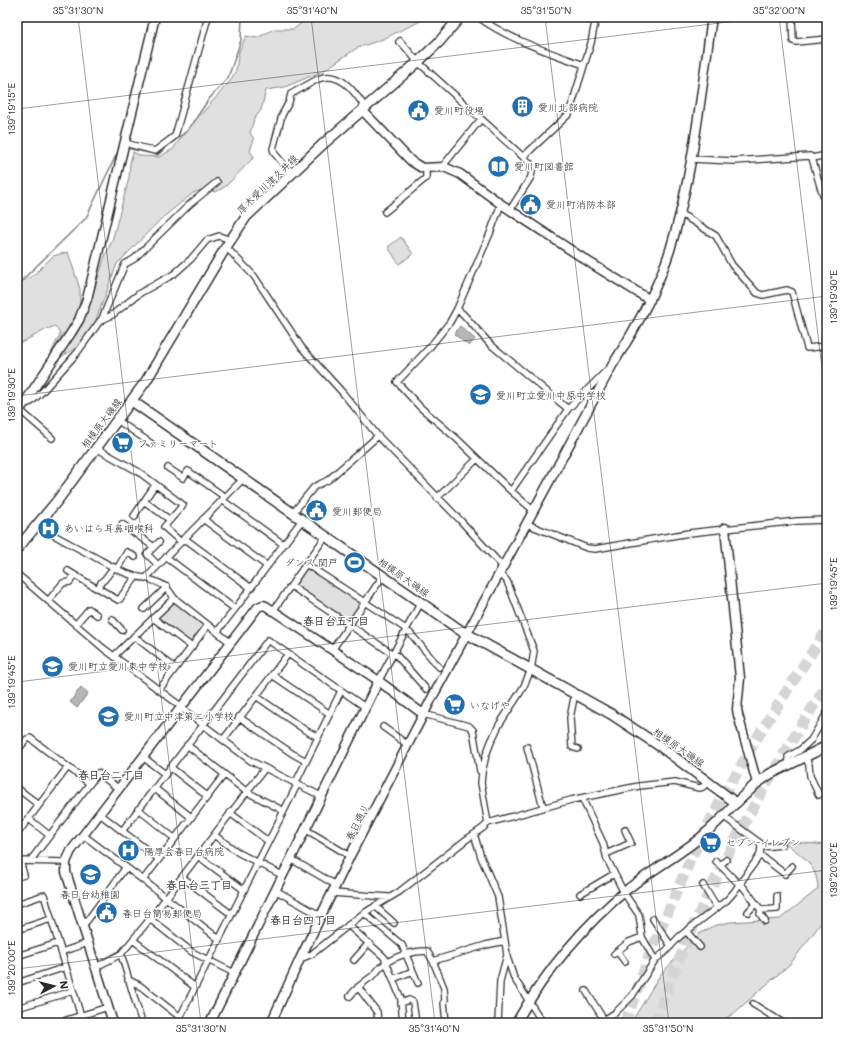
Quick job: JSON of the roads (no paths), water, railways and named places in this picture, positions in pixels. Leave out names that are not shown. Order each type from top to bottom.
[{"type":"main road","name":"厚木愛川津久井線","points":[[132,401],[146,381],[228,243],[246,217],[364,108],[418,62],[460,17]]},
{"type":"main road","name":"相模原大磯線","points":[[17,549],[38,525],[132,401],[243,480],[466,633],[611,714],[708,781],[736,803]]},
{"type":"main road","points":[[736,803],[757,783],[770,774],[827,746]]},
{"type":"street","points":[[19,408],[79,320],[87,299],[155,17]]},
{"type":"street","points":[[124,146],[155,151],[175,136],[208,17]]},
{"type":"street","points":[[478,17],[487,24],[533,47],[584,65]]},
{"type":"street","points":[[523,157],[569,114],[591,43],[596,17]]},
{"type":"street","points":[[644,17],[652,18]]},
{"type":"street","name":"春日通り","points":[[270,1023],[350,856],[466,633],[534,512],[613,364],[634,331],[650,300],[670,250],[679,214],[691,158],[712,17]]},
{"type":"street","points":[[792,17],[793,41],[796,42],[827,38]]},
{"type":"street","points":[[399,42],[400,41],[418,62],[531,165],[531,177],[510,210]]},
{"type":"street","points":[[292,174],[275,154],[273,149],[278,127],[291,94],[318,79],[323,77],[332,77],[349,86],[364,108],[411,161],[418,166],[426,168],[444,167],[460,174],[510,210],[650,300]]},
{"type":"street","points":[[444,167],[446,162],[481,119]]},
{"type":"street","points":[[691,158],[734,161],[810,156],[812,158],[827,155]]},
{"type":"street","points":[[812,158],[827,205]]},
{"type":"street","points":[[385,212],[426,178],[426,168]]},
{"type":"street","points":[[19,408],[31,402],[42,392],[77,353],[100,321],[125,264],[134,259],[190,204],[217,182]]},
{"type":"street","points":[[501,204],[489,236],[457,310],[450,322],[429,348],[397,382],[420,407],[457,439],[534,512]]},
{"type":"street","points":[[679,214],[716,236],[732,265],[757,293],[763,295],[787,290],[792,292],[807,348],[827,346]]},
{"type":"street","points":[[100,321],[112,315],[140,293],[174,274],[207,240],[219,236],[228,243],[254,276],[302,348],[342,392],[378,436],[460,520],[503,568],[501,574],[507,581],[534,651],[532,670],[491,742],[482,772],[482,783],[488,823]]},
{"type":"street","points":[[457,310],[463,314],[490,344],[568,409]]},
{"type":"street","points":[[511,491],[568,409],[613,364]]},
{"type":"street","points":[[19,408],[52,438]]},
{"type":"street","points":[[117,420],[152,444]]},
{"type":"street","points":[[293,513],[314,487],[328,480],[378,436]]},
{"type":"street","points":[[96,448],[139,472],[183,505],[164,527],[251,588]]},
{"type":"street","points":[[437,498],[477,459]]},
{"type":"street","points":[[168,468],[181,480],[188,471],[283,544]]},
{"type":"street","points":[[146,578],[243,480]]},
{"type":"street","points":[[134,516],[156,484]]},
{"type":"street","points":[[144,501],[170,520]]},
{"type":"street","points":[[203,519],[267,566]]},
{"type":"street","points":[[217,632],[302,520]]},
{"type":"street","points":[[527,524],[587,548],[595,548],[725,528],[797,521],[827,520]]},
{"type":"street","points":[[122,524],[126,529],[154,547]]},
{"type":"street","points":[[38,525],[62,541],[75,546],[115,568],[136,577],[146,578],[167,587],[174,598],[208,626],[231,642]]},
{"type":"street","points":[[725,528],[740,678],[737,709],[757,783]]},
{"type":"street","points":[[273,611],[326,536]]},
{"type":"street","points":[[158,565],[148,554],[159,542]]},
{"type":"street","points":[[121,547],[135,557]]},
{"type":"street","points":[[98,588],[102,581],[115,568],[127,552]]},
{"type":"street","points":[[166,557],[235,609]]},
{"type":"street","points":[[306,564],[408,631],[439,667]]},
{"type":"street","points":[[68,571],[118,600],[136,577]]},
{"type":"street","points":[[17,574],[103,648],[251,761],[321,796]]},
{"type":"street","points":[[48,601],[63,583],[70,582],[74,575]]},
{"type":"street","points":[[332,650],[383,576]]},
{"type":"street","points":[[291,586],[395,655],[426,689]]},
{"type":"street","points":[[144,609],[167,587]]},
{"type":"street","points":[[114,656],[174,598]]},
{"type":"street","points":[[210,1023],[365,707],[408,631],[421,602]]},
{"type":"street","points":[[114,1023],[66,872],[66,862],[71,851],[83,835],[258,607],[266,606],[424,714],[469,726],[473,730],[480,771],[482,772]]},
{"type":"street","points":[[76,624],[89,608],[96,612]]},
{"type":"street","points":[[153,618],[192,647]]},
{"type":"street","points":[[112,619],[122,630]]},
{"type":"street","points":[[159,690],[208,626]]},
{"type":"street","points":[[134,636],[175,668]]},
{"type":"street","points":[[122,831],[268,640],[365,707]]},
{"type":"street","points":[[223,740],[288,654]]},
{"type":"street","points":[[272,676],[330,714]]},
{"type":"street","points":[[128,980],[139,986],[178,1020],[284,811],[306,761],[342,691]]},
{"type":"street","points":[[575,693],[570,718],[572,747],[578,749]]},
{"type":"street","points":[[256,696],[304,730],[318,737]]},
{"type":"street","points":[[790,764],[788,757],[800,750],[811,740],[827,713]]},
{"type":"street","points":[[239,717],[293,754],[306,761]]},
{"type":"street","points":[[383,727],[408,745]]},
{"type":"street","points":[[18,748],[30,738],[89,783]]},
{"type":"street","points":[[187,746],[247,792],[284,811]]},
{"type":"street","points":[[527,747],[543,807]]},
{"type":"street","points":[[805,756],[809,765],[810,776],[819,795]]},
{"type":"street","points":[[143,757],[165,774]]},
{"type":"street","points":[[18,831],[29,819],[68,767]]},
{"type":"street","points":[[170,767],[207,796]]},
{"type":"street","points":[[96,967],[121,954],[133,940],[265,768]]},
{"type":"street","points":[[30,861],[98,773],[118,789]]},
{"type":"street","points":[[143,880],[224,774]]},
{"type":"street","points":[[300,959],[312,954],[364,913],[388,897],[399,892],[488,823],[543,807],[639,786],[671,782],[699,788],[703,787],[708,781]]},
{"type":"street","points":[[17,788],[39,805]]},
{"type":"street","points":[[154,788],[191,816]]},
{"type":"street","points":[[582,798],[603,843],[607,859],[614,874],[624,893],[639,915],[642,937],[655,960]]},
{"type":"street","points":[[516,1023],[529,1001],[558,960],[600,914],[624,893],[700,837],[736,803]]},
{"type":"street","points":[[138,809],[174,838]]},
{"type":"street","points":[[230,813],[268,842]]},
{"type":"street","points":[[100,814],[159,859]]},
{"type":"street","points":[[586,992],[593,998],[602,1022],[615,1013],[632,996],[655,960],[686,931],[727,900],[740,885],[760,855],[761,847],[756,840],[723,816]]},
{"type":"street","points":[[29,819],[49,835]]},
{"type":"street","points":[[305,829],[350,856]]},
{"type":"street","points":[[606,854],[631,843],[625,830]]},
{"type":"street","points":[[474,834],[481,857],[498,897],[510,968],[514,978],[543,1023]]},
{"type":"street","points":[[83,835],[219,939]]},
{"type":"street","points":[[214,835],[239,854],[282,875]]},
{"type":"street","points":[[761,847],[782,845]]},
{"type":"street","points":[[760,855],[784,876],[792,866]]},
{"type":"street","points":[[198,856],[244,890]]},
{"type":"street","points":[[290,859],[336,885]]},
{"type":"street","points":[[726,860],[718,863],[762,910],[777,911],[777,896]]},
{"type":"street","points":[[17,877],[24,875],[19,861],[66,862]]},
{"type":"street","points":[[82,924],[87,921],[126,868]]},
{"type":"street","points":[[580,894],[614,874]]},
{"type":"street","points":[[182,877],[231,914]]},
{"type":"street","points":[[703,885],[717,908]]},
{"type":"street","points":[[275,890],[321,916]]},
{"type":"street","points":[[332,893],[388,897]]},
{"type":"street","points":[[17,904],[44,895],[83,1023]]},
{"type":"street","points":[[748,912],[756,903]]},
{"type":"street","points":[[375,906],[394,923]]},
{"type":"street","points":[[762,910],[760,914],[765,921]]},
{"type":"street","points":[[364,913],[402,945],[418,983]]},
{"type":"street","points":[[653,918],[671,946]]},
{"type":"street","points":[[17,930],[51,919]]},
{"type":"street","points":[[150,919],[192,952],[234,973]]},
{"type":"street","points":[[348,925],[384,957],[387,962],[401,1003],[403,1022],[394,1023]]},
{"type":"street","points":[[686,931],[700,947]]},
{"type":"street","points":[[625,962],[615,952],[629,942],[642,937]]},
{"type":"street","points":[[133,940],[195,987]]},
{"type":"street","points":[[432,961],[505,941]]},
{"type":"street","points":[[17,956],[58,943]]},
{"type":"street","points":[[61,952],[88,943]]},
{"type":"street","points":[[354,960],[369,943]]},
{"type":"street","points":[[350,996],[358,987],[387,962],[405,954],[427,951],[444,988],[446,1000],[444,1002],[446,1023]]},
{"type":"street","points":[[121,954],[142,1023]]},
{"type":"street","points":[[498,1023],[500,982],[507,955]]},
{"type":"street","points":[[17,982],[66,968]]},
{"type":"street","points":[[393,979],[413,971]]},
{"type":"street","points":[[358,987],[377,1012],[378,1023]]},
{"type":"street","points":[[22,1023],[17,1008],[73,991]]},
{"type":"street","points":[[401,1003],[409,1000],[412,1002],[416,1023]]},
{"type":"street","points":[[753,1004],[783,1023]]},
{"type":"street","points":[[57,1023],[108,1007]]},
{"type":"waterway","points":[[126,148],[158,155],[188,130],[209,99],[228,78],[241,40],[242,17]]},
{"type":"waterway","points":[[17,285],[86,218],[120,147]]},
{"type":"tunnel","points":[[625,1023],[648,959],[692,856],[720,802],[763,728],[827,629]]},
{"type":"tunnel","points":[[655,1023],[690,934],[731,849],[753,807],[827,685]]},
{"type":"place","name":"愛川北部病院","points":[[522,107]]},
{"type":"place","name":"愛川町役場","points":[[419,110]]},
{"type":"place","name":"愛川町図書館","points":[[499,166]]},
{"type":"place","name":"愛川町消防本部","points":[[530,204]]},
{"type":"place","name":"愛川町立愛川中原中学校","points":[[480,395]]},
{"type":"place","name":"ファミリーマート","points":[[122,443]]},
{"type":"place","name":"愛川郵便局","points":[[316,511]]},
{"type":"place","name":"あいはら耳鼻咽喉科","points":[[49,528]]},
{"type":"place","name":"ダンス 関戸","points":[[354,562]]},
{"type":"place","name":"愛川町立愛川東中学校","points":[[53,666]]},
{"type":"place","name":"いなげや","points":[[454,705]]},
{"type":"place","name":"愛川町立中津第二小学校","points":[[109,716]]},
{"type":"place","name":"セブン-イレブン","points":[[711,842]]},
{"type":"place","name":"陽厚会春日台病院","points":[[129,851]]},
{"type":"place","name":"春日台幼稚園","points":[[90,874]]},
{"type":"place","name":"春日台簡易郵便局","points":[[106,913]]},
{"type":"district","name":"春日台五丁目","points":[[336,620]]},
{"type":"district","name":"春日台二丁目","points":[[111,774]]},
{"type":"district","name":"春日台三丁目","points":[[199,884]]},
{"type":"district","name":"春日台四丁目","points":[[303,919]]}]
